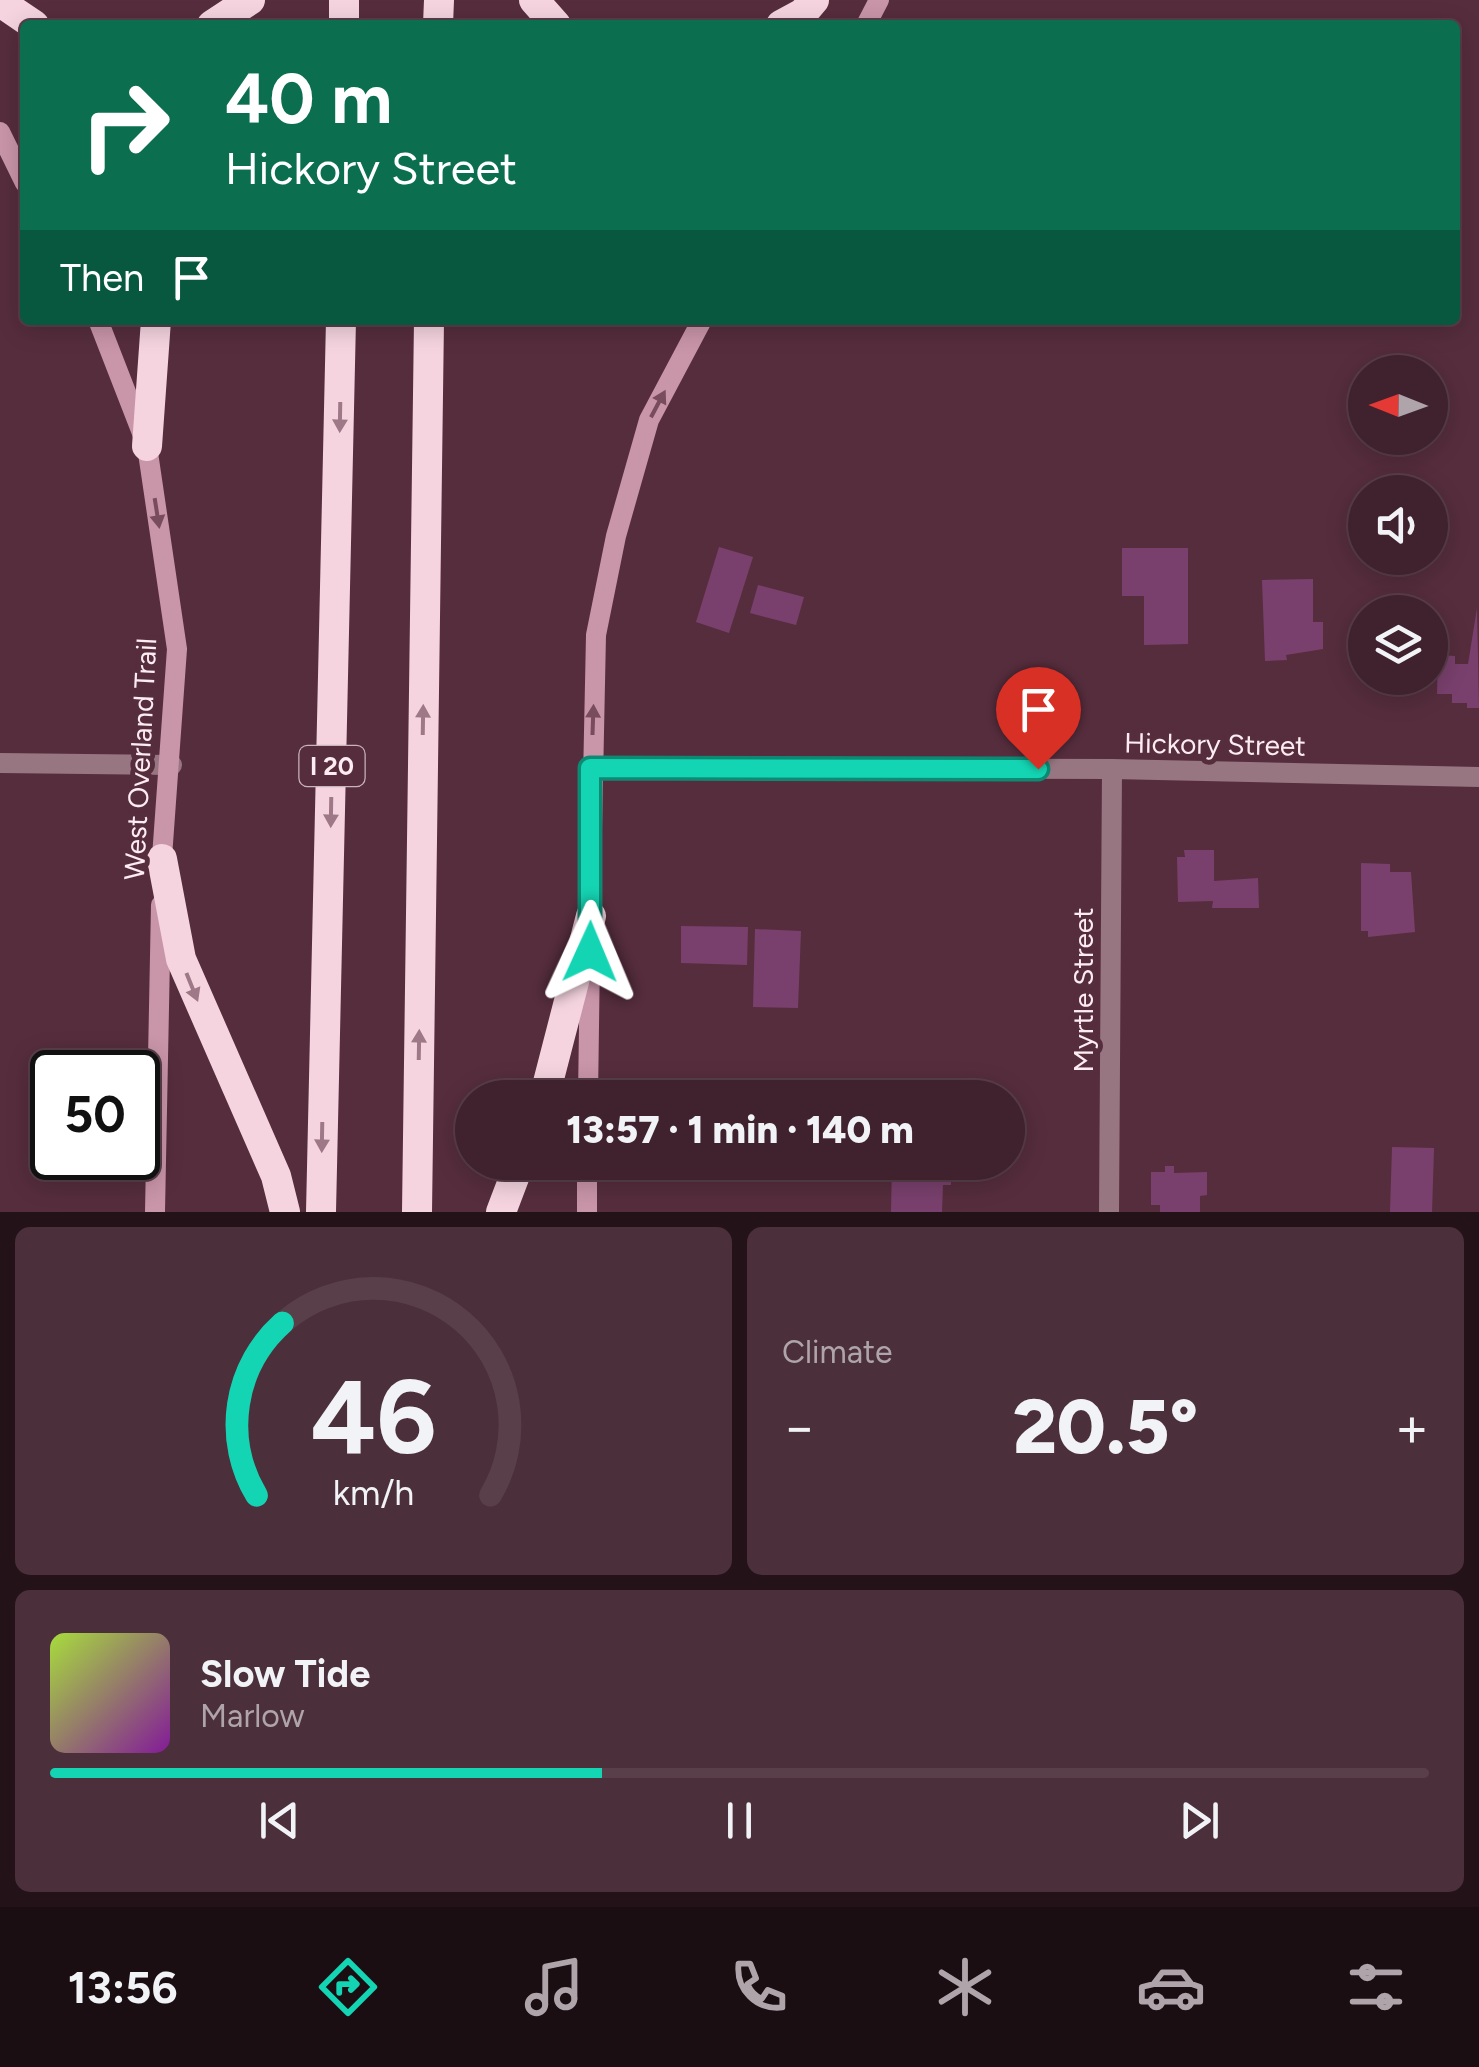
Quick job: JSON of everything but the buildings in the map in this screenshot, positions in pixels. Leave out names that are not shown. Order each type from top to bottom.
[{"type":"highway","points":[[220,20],[253,0]]},
{"type":"highway","points":[[534,0],[552,20]]},
{"type":"highway","points":[[790,20],[814,0]]},
{"type":"highway","points":[[0,2],[27,20]]},
{"type":"highway","points":[[147,446],[156,325]]},
{"type":"highway","name":"I 20","points":[[320,1212],[342,325]]},
{"type":"highway","points":[[417,1212],[429,325]]},
{"type":"highway","points":[[162,858],[181,959],[276,1176],[285,1212]]},
{"type":"highway","points":[[549,1080],[590,916]]},
{"type":"highway","points":[[500,1212],[513,1180]]},
{"type":"main road","points":[[0,132],[20,173]]},
{"type":"main road","name":"West Overland Trail","points":[[100,325],[147,446],[177,649],[172,765],[162,858],[155,1212]]},
{"type":"main road","points":[[588,1080],[590,768],[596,634],[616,536],[650,420],[699,325]]},
{"type":"main road","points":[[586,1212],[587,1180]]},
{"type":"street","points":[[0,763],[172,765]]},
{"type":"street","name":"Hickory Street","points":[[590,768],[1112,769],[1479,777]]},
{"type":"street","name":"Myrtle Street","points":[[1108,1212],[1112,769]]},
{"type":"route","points":[[590,952],[590,768],[1038,769]]}]
